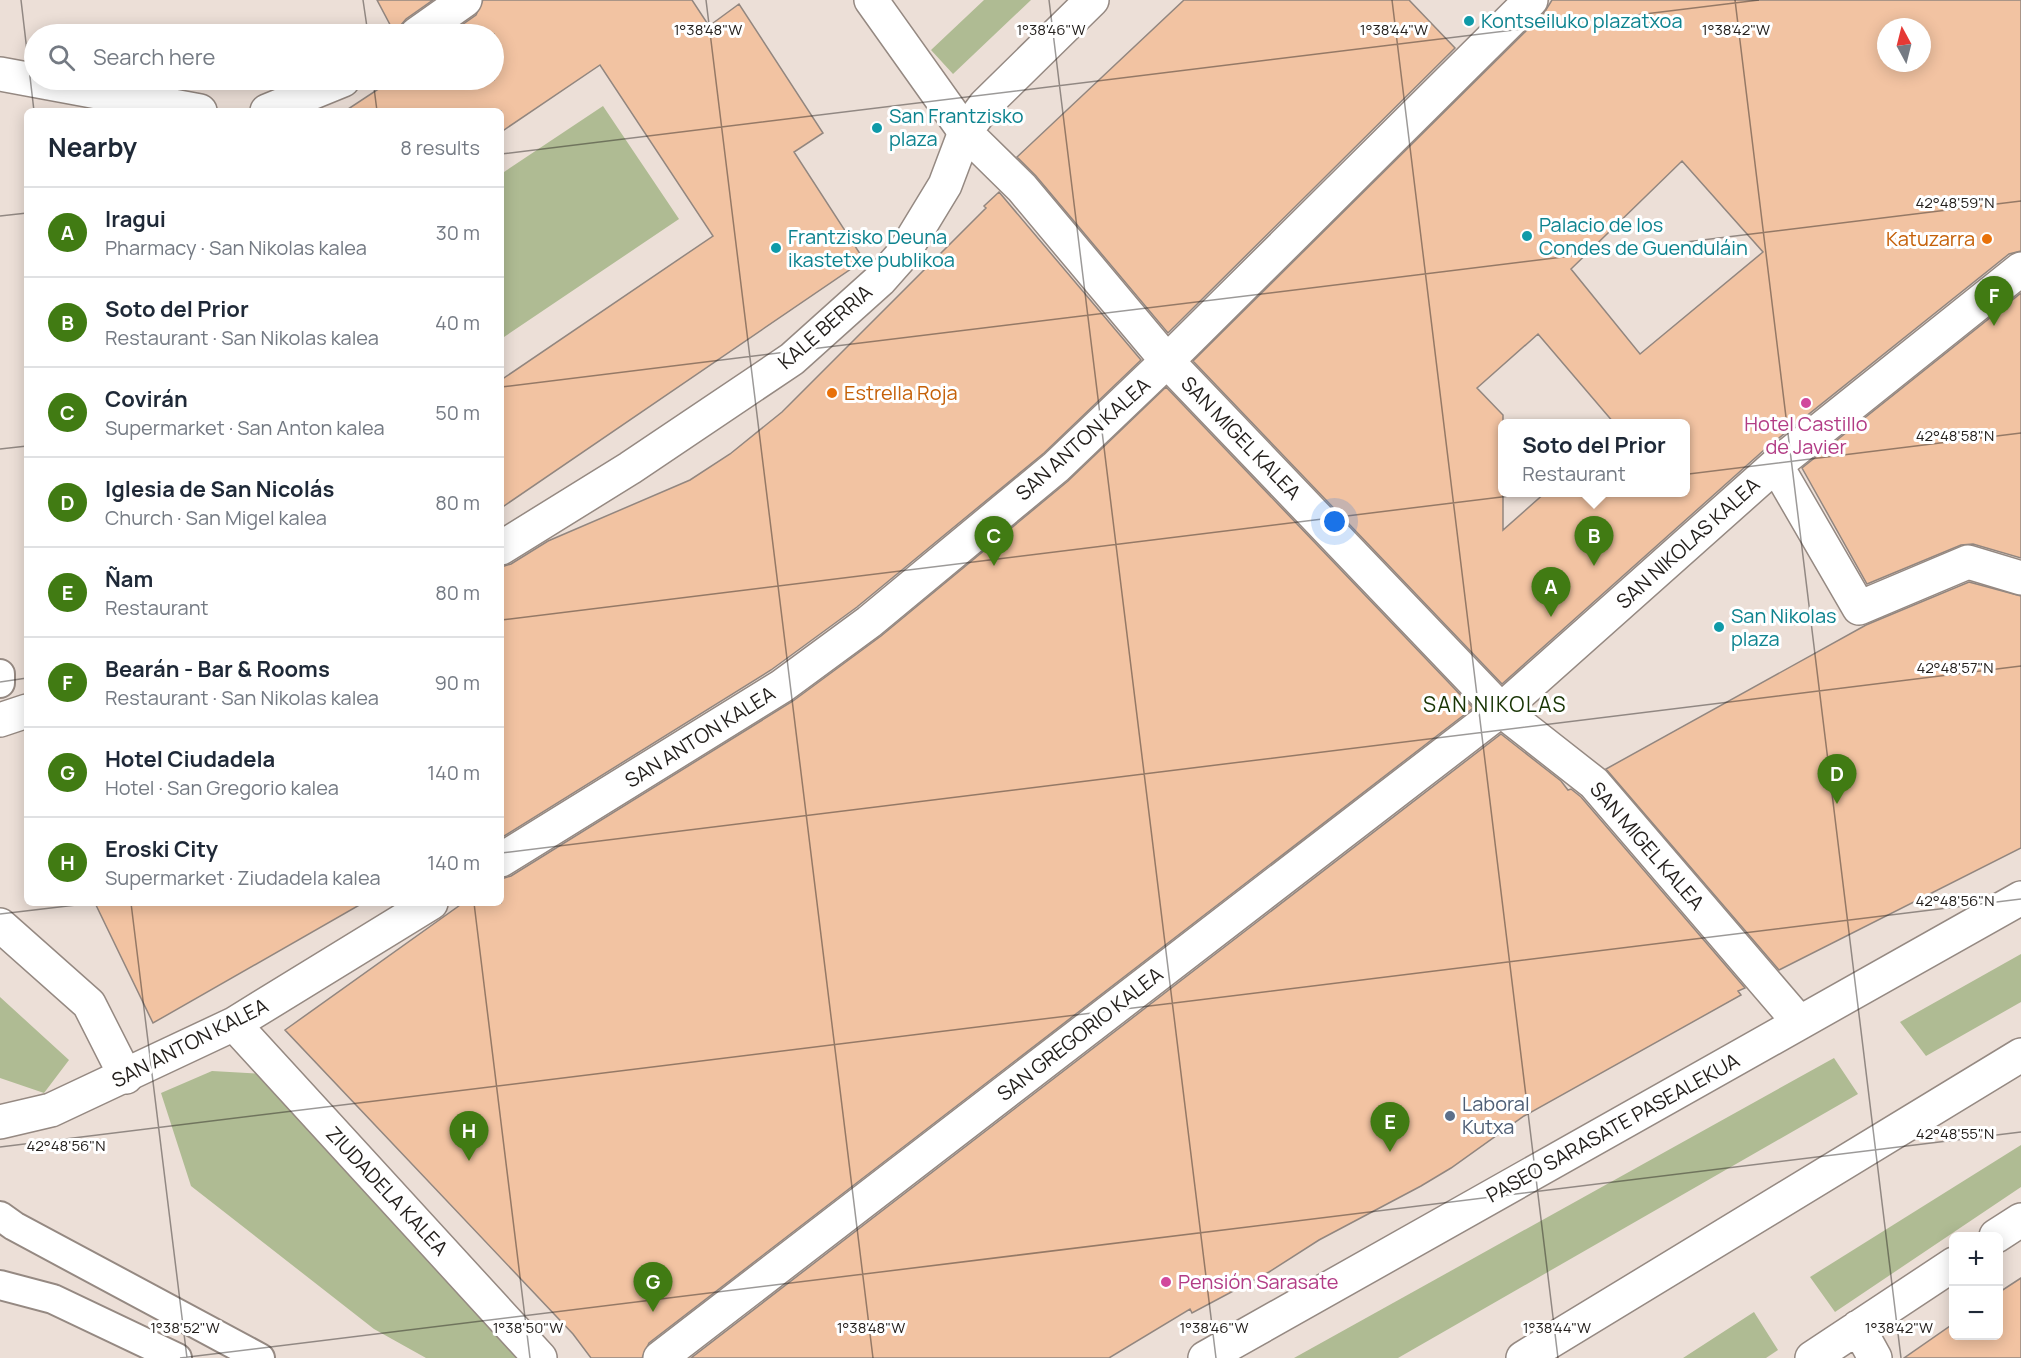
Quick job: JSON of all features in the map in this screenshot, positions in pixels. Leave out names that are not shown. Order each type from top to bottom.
[{"type":"street","points":[[431,24],[465,0]]},
{"type":"street","points":[[871,0],[965,132]]},
{"type":"street","name":"KALE BERRIA","points":[[504,546],[610,481],[792,359],[880,280],[903,254],[945,185],[965,132],[985,105],[1092,0]]},
{"type":"street","name":"SAN ANTON KALEA","points":[[504,858],[782,686],[869,622],[1056,466],[1167,361],[1531,0]]},
{"type":"street","points":[[0,74],[24,78]]},
{"type":"street","points":[[86,90],[184,108]]},
{"type":"street","points":[[274,108],[318,90]]},
{"type":"street","name":"SAN MIGEL KALEA","points":[[965,132],[1022,188],[1167,361],[1501,710],[1594,783],[1799,1022]]},
{"type":"street","name":"SAN NIKOLAS KALEA","points":[[1501,710],[1784,458],[2021,269]]},
{"type":"street","points":[[1784,458],[1858,608],[1968,562],[2021,578]]},
{"type":"street","name":"SAN GREGORIO KALEA","points":[[660,1358],[1501,710]]},
{"type":"street","points":[[0,720],[24,712]]},
{"type":"street","name":"PASEO SARASATE PASEALEKUA","points":[[1205,1358],[2021,898]]},
{"type":"street","name":"SAN ANTON KALEA","points":[[0,1122],[51,1110],[126,1077],[234,1024],[426,906]]},
{"type":"street","points":[[0,926],[89,1004],[126,1077]]},
{"type":"street","name":"ZIUDADELA KALEA","points":[[234,1024],[540,1358]]},
{"type":"street","points":[[1522,1358],[2021,1055]]},
{"type":"street","points":[[2002,1232],[2021,1220]]},
{"type":"street","points":[[1812,1358],[1949,1267]]},
{"type":"street","points":[[1858,1327],[1875,1358]]},
{"type":"lane","points":[[0,674],[0,683]]},
{"type":"lane","points":[[0,1216],[14,1226],[260,1358]]},
{"type":"lane","points":[[0,1285],[53,1299],[177,1358]]},
{"type":"green space","points":[[984,0],[1031,0],[953,74],[931,50]]},
{"type":"green space","points":[[603,106],[679,219],[504,337],[504,172]]},
{"type":"green space","points":[[2021,954],[2021,1002],[1926,1056],[1900,1022]]},
{"type":"green space","points":[[0,997],[69,1060],[44,1093],[0,1078]]},
{"type":"green space","points":[[1834,1058],[1858,1094],[1398,1358],[1294,1358]]},
{"type":"green space","points":[[212,1071],[263,1074],[526,1358],[426,1358],[374,1329],[191,1186],[161,1093]]},
{"type":"green space","points":[[2021,1145],[2021,1187],[1954,1232],[1949,1232],[1949,1235],[1835,1312],[1810,1277]]},
{"type":"green space","points":[[1754,1312],[1778,1350],[1766,1358],[1683,1358]]},
{"type":"building","points":[[377,0],[433,0],[402,24],[390,24]]},
{"type":"building","name":"Frantzisko Deuna ikastetxe publikoa","points":[[483,0],[692,0],[709,26],[739,4],[823,133],[794,152],[864,260],[504,506],[504,378],[713,236],[600,65],[504,130],[504,108],[350,108],[377,90],[504,90],[504,24],[463,24],[476,15]]},
{"type":"building","points":[[1184,0],[1409,0],[1455,48],[1168,333],[1036,176],[1017,157]]},
{"type":"building","points":[[1552,0],[2021,0],[2021,251],[2009,254],[1764,450],[1502,684],[1193,361],[1544,13]],"holes":[[[1682,161],[1763,252],[1640,354],[1571,269]]]},
{"type":"building","points":[[999,192],[1141,360],[1044,453],[857,607],[771,670],[504,836],[504,566],[548,541],[690,480],[730,454],[782,412],[986,208],[984,206]]},
{"type":"building","points":[[2021,293],[2021,558],[1973,544],[1961,545],[1867,584],[1802,468]]},
{"type":"building","points":[[1166,387],[1473,708],[649,1343],[642,1358],[591,1358],[573,1334],[285,1030],[459,906],[504,906],[504,878],[511,876],[793,701],[881,636],[1068,481]]},
{"type":"building","points":[[1969,582],[2021,596],[2021,848],[1779,970],[1606,769],[1866,625]]},
{"type":"building","points":[[1501,734],[1561,781],[1568,790],[1571,789],[1581,797],[1745,988],[1738,991],[1741,995],[1524,1116],[1451,1168],[1421,1186],[1319,1240],[1269,1272],[1192,1313],[1190,1309],[1109,1358],[691,1358]]},
{"type":"building","points":[[96,906],[358,906],[153,1023]]},
{"type":"building","points":[[2021,1278],[2021,1358],[1904,1358],[1949,1327],[1949,1340],[2003,1340],[2003,1290]]},
{"type":"place","name":"Kontseiluko plazatxoa","points":[[1469,21]]},
{"type":"place","name":"San Frantzisko plaza","points":[[877,128]]},
{"type":"place","name":"Palacio de los Condes de Guenduláin","points":[[1527,236]]},
{"type":"place","name":"Katuzarra","points":[[1987,239]]},
{"type":"place","name":"Frantzisko Deuna ikastetxe publikoa","points":[[776,248]]},
{"type":"place","name":"Bearán - Bar & Rooms","points":[[1994,326]]},
{"type":"place","name":"Estrella Roja","points":[[832,393]]},
{"type":"place","name":"Hotel Castillo de Javier","points":[[1806,403]]},
{"type":"place","name":"Covirán","points":[[994,566]]},
{"type":"place","name":"Soto del Prior","points":[[1594,566]]},
{"type":"place","name":"Iragui","points":[[1551,617]]},
{"type":"place","name":"San Nikolas plaza","points":[[1719,627]]},
{"type":"place","name":"Iglesia de San Nicolás","points":[[1837,804]]},
{"type":"place","name":"Laboral Kutxa","points":[[1450,1116]]},
{"type":"place","name":"Ñam","points":[[1390,1152]]},
{"type":"place","name":"Eroski City","points":[[469,1161]]},
{"type":"place","name":"Pensión Sarasate","points":[[1166,1282]]},
{"type":"place","name":"Hotel Ciudadela","points":[[653,1312]]},
{"type":"district","name":"SAN NIKOLAS","points":[[1495,705]]}]
